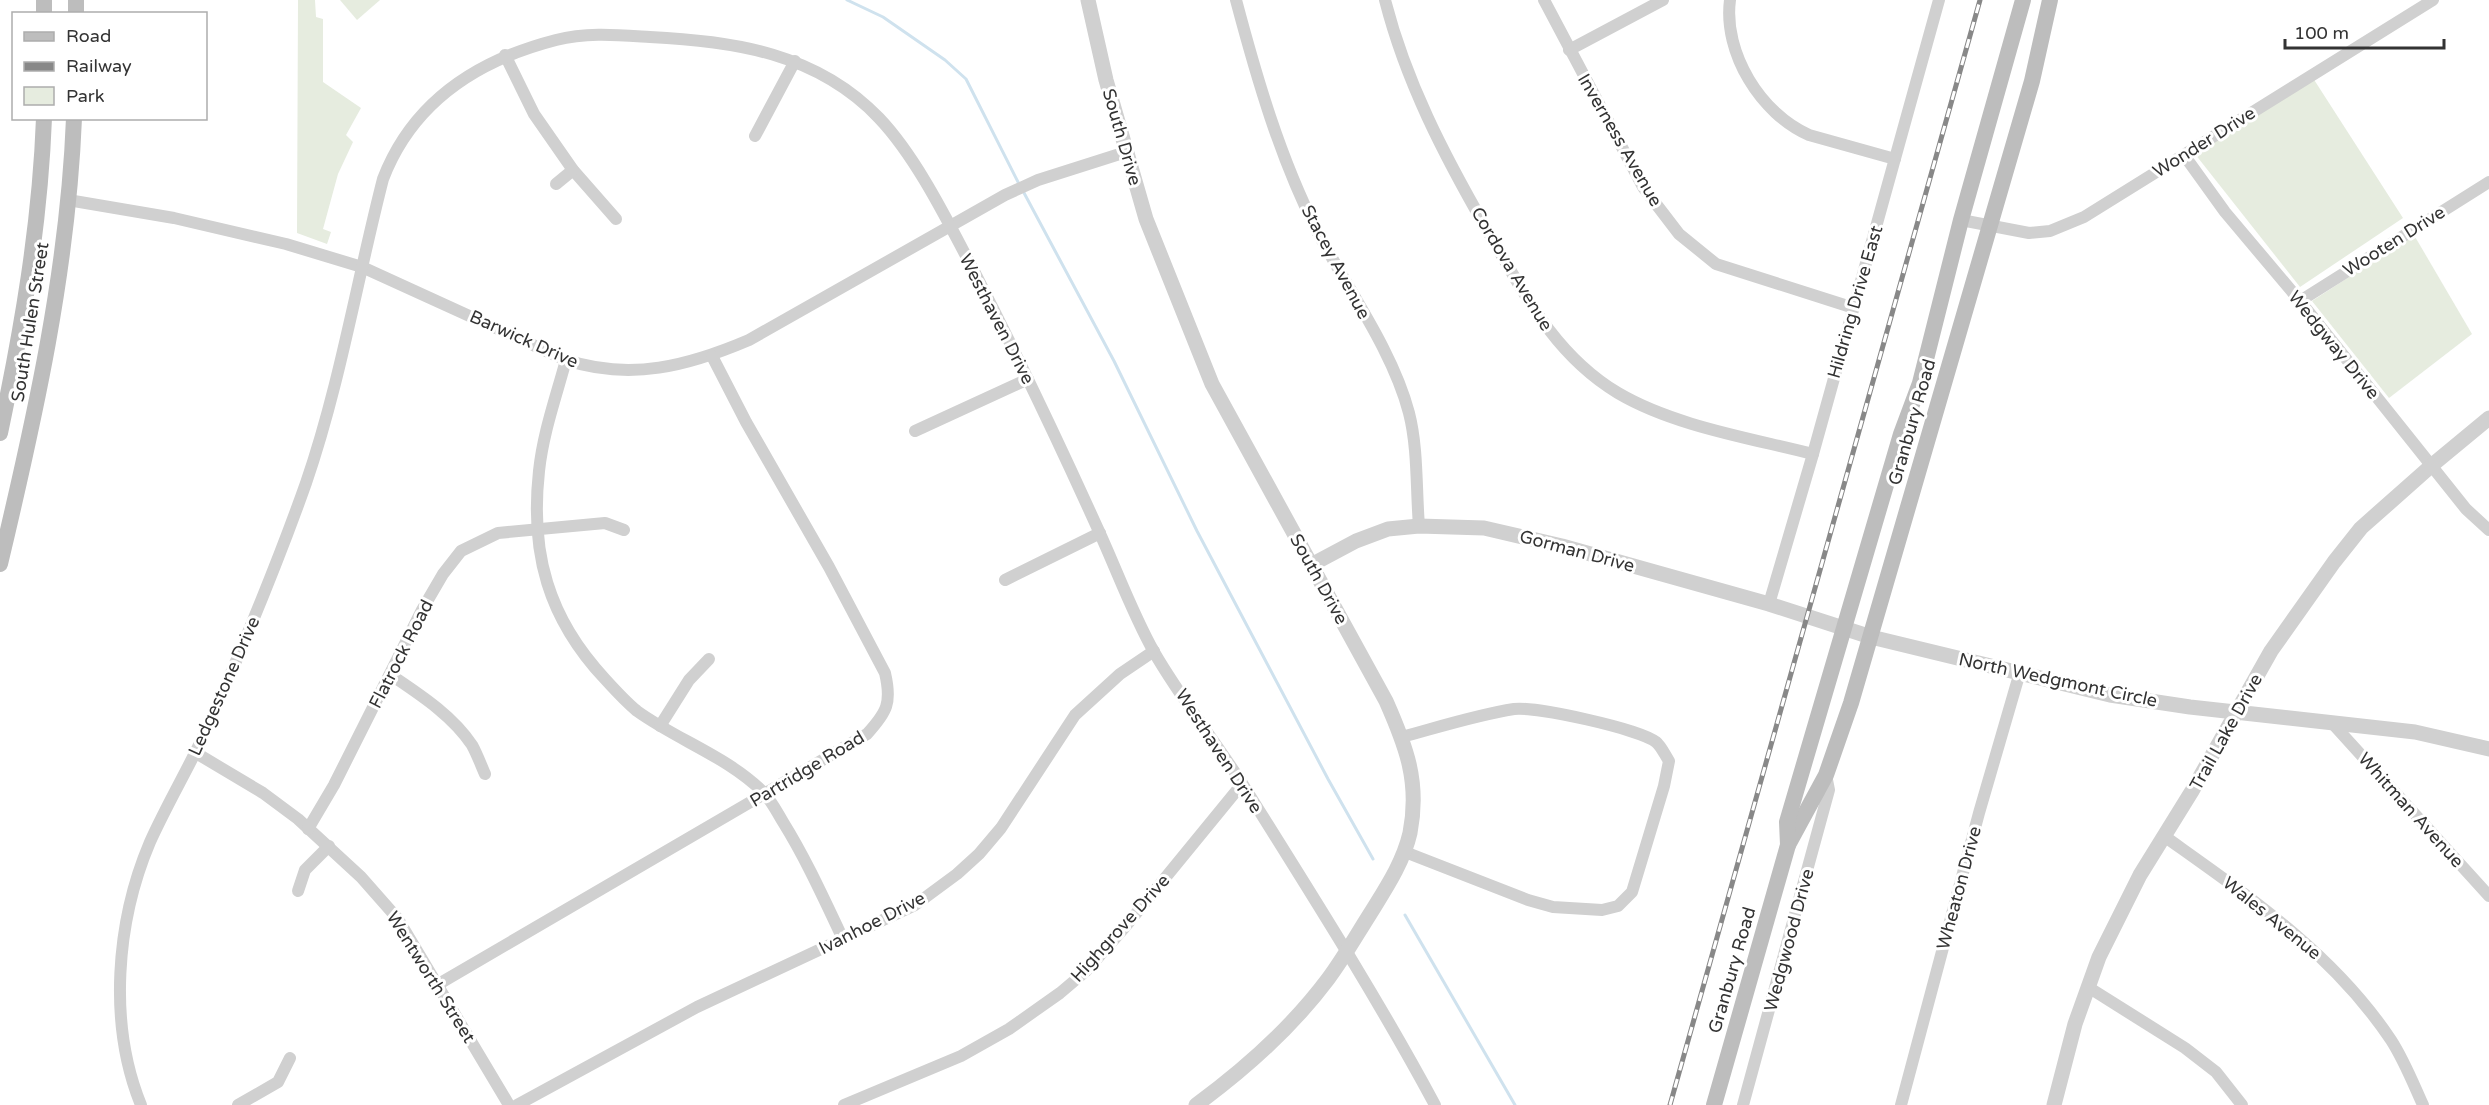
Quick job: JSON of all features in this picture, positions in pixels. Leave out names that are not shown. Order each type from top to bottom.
[{"type":"main road","name":"Granbury Road","points":[[1788,845],[1787,822],[1901,434],[1920,383],[1961,220],[2023,0]]},
{"type":"main road","name":"Granbury Road","points":[[1714,1105],[1788,845],[1826,775],[1871,637],[2032,81],[2050,0]]},
{"type":"main road","name":"South Hulen Street","points":[[0,433],[17,352],[36,231],[44,120]]},
{"type":"main road","name":"South Hulen Street","points":[[0,564],[42,386],[52,328],[68,200],[74,120]]},
{"type":"main road","points":[[1826,775],[1820,761],[1819,750],[1830,708],[1829,680]]},
{"type":"street","name":"South Drive","points":[[1088,0],[1106,80],[1146,219],[1212,384],[1386,701],[1407,751],[1413,794],[1410,832],[1405,852],[1397,870],[1346,953],[1327,980],[1297,1015],[1251,1060],[1196,1105]]},
{"type":"street","name":"Stacey Avenue","points":[[1236,0],[1268,112],[1293,180],[1317,230],[1397,378],[1410,414],[1419,526]]},
{"type":"street","name":"Cordova Avenue","points":[[1385,0],[1392,27],[1424,113],[1536,316],[1556,340],[1585,370],[1619,394],[1654,410],[1685,421],[1813,454]]},
{"type":"street","name":"Inverness Avenue","points":[[1544,0],[1644,188],[1679,234],[1716,264],[1854,308]]},
{"type":"street","points":[[1569,50],[1663,0]]},
{"type":"street","points":[[1730,0],[1729,22],[1732,43],[1742,65],[1768,107],[1796,130],[1895,159]]},
{"type":"street","name":"Hildring Drive East","points":[[1768,604],[1813,454],[1939,0]]},
{"type":"street","name":"Wonder Drive","points":[[1961,220],[2029,233],[2050,231],[2084,217],[2433,0]]},
{"type":"street","name":"Westhaven Drive","points":[[362,267],[383,179],[393,152],[419,116],[435,100],[480,68],[506,55],[579,35],[701,39],[738,45],[795,62],[821,74],[853,96],[878,117],[914,165],[950,224],[1028,379],[1154,651],[1242,784],[1346,953],[1435,1105]]},
{"type":"street","points":[[506,55],[534,114],[573,170],[616,219]]},
{"type":"street","points":[[755,136],[795,62]]},
{"type":"street","name":"Barwick Drive","points":[[68,200],[174,218],[286,244],[362,267],[566,360],[589,368],[651,370],[712,356],[749,340],[950,224],[1005,195],[1038,180],[1126,152]]},
{"type":"street","name":"Wedgway Drive","points":[[2184,155],[2225,212],[2300,301],[2431,466],[2466,509],[2489,530]]},
{"type":"street","points":[[556,184],[573,170]]},
{"type":"street","name":"Wooten Drive","points":[[2300,301],[2489,182]]},
{"type":"street","name":"Ledgestone Drive","points":[[141,1105],[134,1088],[124,1043],[120,980],[130,903],[150,843],[196,753],[252,626],[306,481],[330,401],[362,267]]},
{"type":"street","name":"Partridge Road","points":[[437,985],[867,734],[881,719],[888,706],[889,690],[885,673],[712,356]]},
{"type":"street","points":[[566,360],[543,445],[539,470],[536,528],[548,585],[572,639],[588,661],[634,708],[660,726],[733,768],[765,794],[802,852],[843,939]]},
{"type":"street","points":[[915,431],[1028,379]]},
{"type":"street","name":"Trail Lake Drive","points":[[2054,1105],[2075,1024],[2099,957],[2164,836],[2271,651],[2361,528],[2489,418]]},
{"type":"street","name":"Flatrock Road","points":[[308,829],[334,785],[427,601],[443,574],[461,551],[498,533],[536,528],[605,523],[624,530]]},
{"type":"street","name":"Gorman Drive","points":[[1311,565],[1356,541],[1388,530],[1419,526],[1484,528],[1514,534],[1768,604],[1842,629]]},
{"type":"street","points":[[1005,580],[1100,532]]},
{"type":"street","name":"North Wedgmont Circle","points":[[1842,629],[2110,695],[2333,724],[2415,732],[2489,749]]},
{"type":"street","name":"Ivanhoe Drive","points":[[517,1105],[697,1006],[915,905],[972,861],[1001,828],[1075,715],[1103,688],[1154,651]]},
{"type":"street","points":[[660,726],[689,680],[708,659]]},
{"type":"street","name":"Wheaton Drive","points":[[1901,1105],[1979,813],[2020,672]]},
{"type":"street","points":[[391,675],[427,699],[464,735],[473,747],[485,774]]},
{"type":"street","points":[[1402,737],[1481,716],[1516,709],[1533,709],[1564,714],[1641,735],[1657,742],[1669,761],[1669,769],[1632,892],[1618,906],[1594,909],[1553,907],[1528,900],[1405,852]]},
{"type":"street","name":"Whitman Avenue","points":[[2333,724],[2489,896]]},
{"type":"street","name":"Wentworth Street","points":[[196,753],[263,793],[329,846],[361,877],[398,919],[509,1105]]},
{"type":"street","name":"Wedgwood Drive","points":[[1743,1105],[1829,790],[1826,775]]},
{"type":"street","name":"Highgrove Drive","points":[[844,1105],[961,1056],[1009,1029],[1060,993],[1086,971],[1125,927],[1242,784]]},
{"type":"street","name":"Wales Avenue","points":[[2164,836],[2249,896],[2299,935],[2334,968],[2392,1041],[2423,1105]]},
{"type":"street","points":[[298,891],[305,870],[329,846]]},
{"type":"street","points":[[2088,987],[2185,1048],[2216,1072],[2242,1105]]},
{"type":"street","points":[[238,1105],[278,1082],[290,1058]]},
{"type":"green space","points":[[298,0],[315,0],[316,17],[323,19],[323,82],[361,108],[346,135],[353,142],[338,174],[323,229],[331,232],[327,244],[297,233]]},
{"type":"green space","points":[[340,0],[380,0],[357,20]]},
{"type":"green space","points":[[2311,75],[2403,218],[2300,287],[2195,154]]},
{"type":"green space","points":[[2414,235],[2472,334],[2389,398],[2312,301]]},
{"type":"waterway","points":[[847,0],[883,17],[945,60],[966,79],[1020,186]]},
{"type":"waterway","points":[[1023,191],[1114,361],[1197,531],[1328,779],[1373,859]]},
{"type":"waterway","points":[[1405,915],[1515,1105]]},
{"type":"railway","points":[[1670,1105],[1980,0]]}]
